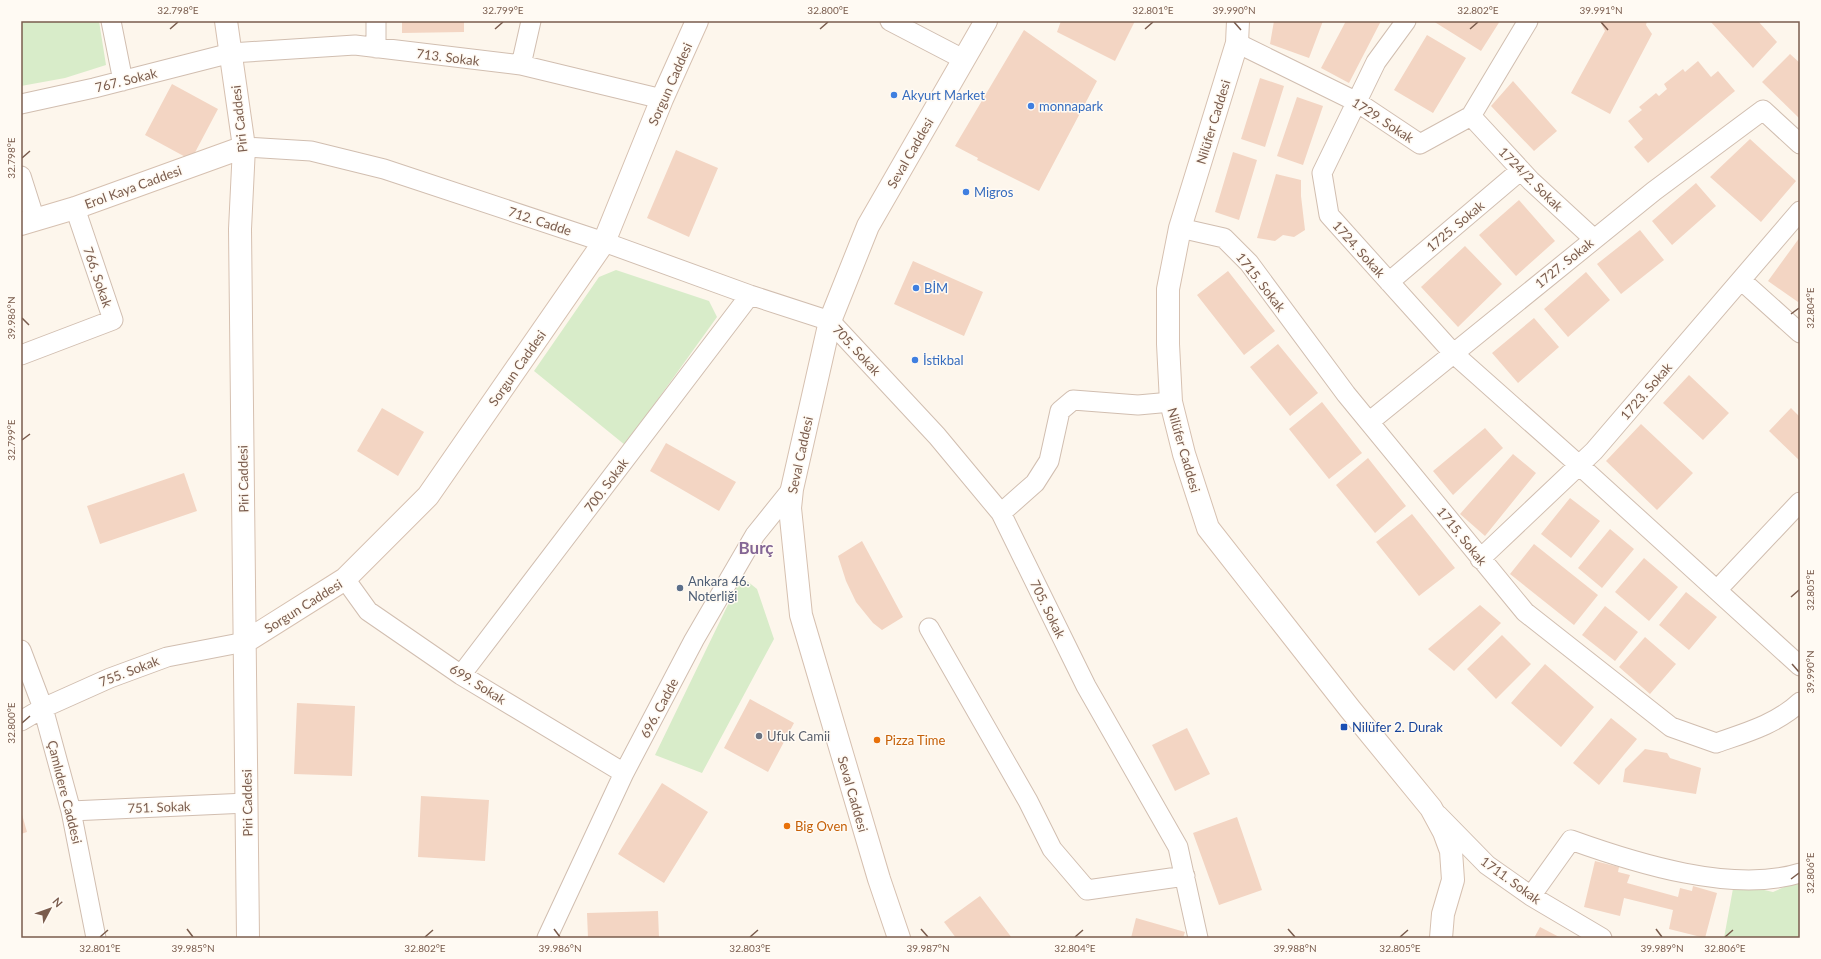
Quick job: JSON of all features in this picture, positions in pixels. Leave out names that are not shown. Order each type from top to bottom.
[{"type":"street","points":[[111,21],[123,81]]},
{"type":"street","name":"Piri Caddesi","points":[[226,21],[244,148],[240,229],[248,938]]},
{"type":"street","points":[[376,21],[376,48]]},
{"type":"street","points":[[521,65],[531,21]]},
{"type":"street","name":"Sorgun Caddesi","points":[[244,642],[345,579],[428,496],[604,242],[662,99],[697,21]]},
{"type":"street","points":[[890,21],[963,59]]},
{"type":"street","name":"Seval Caddesi","points":[[899,938],[879,879],[800,615],[790,508],[792,489],[830,320],[868,226],[986,21]]},
{"type":"street","name":"Nilüfer Caddesi","points":[[1238,21],[1237,43],[1180,228],[1168,289],[1168,344],[1171,402],[1184,454],[1208,528],[1350,710],[1431,808],[1444,832],[1451,851],[1453,880],[1443,914],[1441,938]]},
{"type":"street","name":"1724. Sokak","points":[[1406,21],[1376,62],[1322,173],[1329,215],[1454,354],[1580,465],[1800,666]]},
{"type":"street","points":[[1471,116],[1528,21]]},
{"type":"street","name":"1729. Sokak","points":[[1237,43],[1357,102],[1420,144],[1471,116]]},
{"type":"street","name":"713. Sokak","points":[[231,53],[355,46],[376,48],[521,65],[662,99]]},
{"type":"street","name":"767. Sokak","points":[[21,104],[123,81],[231,53]]},
{"type":"street","name":"1727. Sokak","points":[[1369,422],[1654,191],[1763,110],[1800,144]]},
{"type":"street","name":"1724/2. Sokak","points":[[1471,116],[1521,170],[1594,239]]},
{"type":"street","name":"Erol Kaya Caddesi","points":[[28,222],[75,208],[244,148]]},
{"type":"street","name":"712. Cadde","points":[[244,148],[311,151],[384,169],[604,242],[750,295],[830,320]]},
{"type":"street","name":"1725. Sokak","points":[[1389,282],[1521,170]]},
{"type":"street","points":[[21,176],[28,222]]},
{"type":"street","name":"766. Sokak","points":[[21,355],[113,320],[75,208]]},
{"type":"street","name":"1723. Sokak","points":[[1480,559],[1594,451],[1800,211]]},
{"type":"street","name":"1715. Sokak","points":[[1180,228],[1224,238],[1248,263],[1369,422],[1525,612],[1671,727],[1716,743],[1762,726],[1789,713],[1800,702]]},
{"type":"street","points":[[1741,280],[1800,333]]},
{"type":"street","name":"700. Sokak","points":[[461,675],[750,295]]},
{"type":"street","name":"705. Sokak","points":[[830,320],[937,436],[1001,513],[1086,686],[1178,847],[1198,938]]},
{"type":"street","points":[[1001,513],[1035,483],[1049,461],[1060,411],[1073,400],[1138,405],[1171,402]]},
{"type":"street","name":"696. Cadde","points":[[547,938],[624,773],[694,640],[755,535],[792,489]]},
{"type":"street","points":[[1718,590],[1800,502]]},
{"type":"street","name":"699. Sokak","points":[[345,579],[368,611],[461,675],[624,773]]},
{"type":"street","points":[[929,628],[1028,801],[1052,849],[1087,890],[1185,876]]},
{"type":"street","name":"755. Sokak","points":[[21,721],[43,708],[110,678],[167,657],[244,642]]},
{"type":"street","name":"Çamlıdere Caddesi","points":[[21,650],[43,708],[71,811],[96,938]]},
{"type":"street","name":"751. Sokak","points":[[71,811],[246,803]]},
{"type":"street","name":"1711. Sokak","points":[[1431,808],[1487,865],[1531,896],[1602,938]]},
{"type":"street","points":[[1531,896],[1571,840],[1648,865],[1712,876],[1762,880],[1800,873]]},
{"type":"street","name":"Seval Caddesi","points":[[892,917],[905,938]]},
{"type":"green space","points":[[21,21],[99,21],[106,65],[65,78],[21,86]]},
{"type":"green space","points":[[616,270],[709,301],[717,317],[625,445],[534,371],[599,277]]},
{"type":"green space","points":[[747,581],[757,589],[774,639],[702,773],[655,755],[737,586],[741,582]]},
{"type":"green space","points":[[1800,880],[1800,938],[1724,938],[1734,883],[1773,892]]},
{"type":"building","points":[[402,21],[464,21],[464,32],[402,33]]},
{"type":"building","points":[[1061,21],[1135,21],[1115,61],[1057,32]]},
{"type":"building","points":[[1274,21],[1323,21],[1309,58],[1270,44]]},
{"type":"building","points":[[1346,21],[1381,21],[1349,83],[1321,68]]},
{"type":"building","points":[[1433,21],[1500,21],[1481,51]]},
{"type":"building","points":[[1600,21],[1647,21],[1646,25],[1652,34],[1610,114],[1571,93],[1605,31]]},
{"type":"building","points":[[1710,21],[1758,21],[1777,42],[1753,68]]},
{"type":"building","name":"monnapark","points":[[1024,30],[1097,81],[1039,191],[977,160],[978,158],[955,146]]},
{"type":"building","points":[[1427,35],[1466,58],[1433,113],[1394,90]]},
{"type":"building","points":[[1790,54],[1800,63],[1800,119],[1762,82]]},
{"type":"building","points":[[1698,61],[1711,77],[1718,71],[1735,91],[1648,163],[1634,147],[1643,139],[1628,121],[1642,110],[1639,107],[1656,93],[1659,96],[1667,89],[1664,84],[1683,69],[1685,72]]},
{"type":"building","points":[[1260,78],[1284,86],[1265,147],[1241,139]]},
{"type":"building","points":[[1513,81],[1557,131],[1534,151],[1491,106]]},
{"type":"building","points":[[172,84],[218,109],[191,160],[145,135]]},
{"type":"building","points":[[1297,97],[1323,106],[1303,165],[1277,156]]},
{"type":"building","points":[[1750,139],[1796,181],[1761,222],[1710,177]]},
{"type":"building","points":[[676,150],[718,168],[689,237],[647,218]]},
{"type":"building","points":[[1233,152],[1257,160],[1239,220],[1215,212]]},
{"type":"building","points":[[1276,174],[1301,180],[1301,196],[1305,230],[1294,237],[1283,235],[1275,241],[1257,238]]},
{"type":"building","points":[[1696,183],[1716,206],[1672,245],[1652,221]]},
{"type":"building","points":[[1519,200],[1555,241],[1516,276],[1479,235]]},
{"type":"building","points":[[1640,230],[1664,260],[1621,294],[1597,264]]},
{"type":"building","points":[[1800,237],[1800,300],[1798,302],[1768,281]]},
{"type":"building","points":[[1465,246],[1502,284],[1458,327],[1421,287]]},
{"type":"building","points":[[913,261],[983,292],[964,336],[894,304]]},
{"type":"building","points":[[1228,271],[1275,331],[1244,355],[1197,295]]},
{"type":"building","points":[[1586,272],[1610,300],[1568,337],[1544,309]]},
{"type":"building","points":[[1534,318],[1559,347],[1518,383],[1492,353]]},
{"type":"building","points":[[1278,344],[1318,393],[1290,416],[1250,367]]},
{"type":"building","points":[[1689,375],[1729,413],[1703,440],[1663,403]]},
{"type":"building","points":[[1322,402],[1362,453],[1329,479],[1289,429]]},
{"type":"building","points":[[382,408],[424,432],[398,476],[357,451]]},
{"type":"building","points":[[1791,408],[1800,417],[1800,461],[1769,431]]},
{"type":"building","points":[[1641,424],[1693,473],[1657,510],[1606,461]]},
{"type":"building","points":[[1485,428],[1503,448],[1453,495],[1433,471]]},
{"type":"building","points":[[666,443],[736,482],[719,511],[650,471]]},
{"type":"building","points":[[1513,454],[1536,473],[1485,536],[1460,514]]},
{"type":"building","points":[[1368,458],[1406,506],[1375,533],[1336,485]]},
{"type":"building","points":[[184,473],[197,511],[100,544],[87,506]]},
{"type":"building","points":[[1570,498],[1600,521],[1571,558],[1541,534]]},
{"type":"building","points":[[1412,514],[1455,568],[1419,596],[1376,542]]},
{"type":"building","points":[[1610,529],[1634,549],[1602,588],[1578,568]]},
{"type":"building","points":[[862,541],[903,617],[882,630],[873,623],[856,602],[846,581],[838,556]]},
{"type":"building","points":[[1534,544],[1598,595],[1574,625],[1510,574]]},
{"type":"building","points":[[1644,558],[1678,587],[1649,621],[1615,592]]},
{"type":"building","points":[[1686,592],[1717,617],[1689,650],[1659,625]]},
{"type":"building","points":[[1480,605],[1501,623],[1454,671],[1428,649]]},
{"type":"building","points":[[1605,606],[1638,632],[1615,661],[1582,635]]},
{"type":"building","points":[[1502,635],[1531,664],[1496,699],[1467,669]]},
{"type":"building","points":[[1645,637],[1676,664],[1650,694],[1619,667]]},
{"type":"building","points":[[1545,664],[1594,707],[1561,747],[1511,703]]},
{"type":"building","name":"Ufuk Camii","points":[[750,699],[794,723],[768,772],[724,748]]},
{"type":"building","points":[[297,703],[355,706],[352,776],[294,774]]},
{"type":"building","points":[[1611,718],[1637,739],[1599,785],[1573,763]]},
{"type":"building","points":[[1187,728],[1210,774],[1175,791],[1152,745]]},
{"type":"building","points":[[1645,749],[1667,753],[1670,758],[1701,768],[1696,794],[1623,782],[1625,769]]},
{"type":"building","points":[[662,783],[708,812],[664,883],[618,854]]},
{"type":"building","points":[[421,796],[489,800],[485,861],[418,857]]},
{"type":"building","points":[[21,811],[27,832],[21,834]]},
{"type":"building","points":[[1237,817],[1262,890],[1219,905],[1193,833]]},
{"type":"building","points":[[1595,861],[1619,867],[1618,872],[1630,875],[1627,883],[1678,897],[1680,888],[1692,891],[1693,886],[1717,893],[1705,938],[1669,929],[1673,910],[1624,898],[1620,916],[1584,907]]},
{"type":"building","points":[[980,896],[1012,938],[956,938],[944,922]]},
{"type":"building","points":[[658,911],[659,938],[588,938],[587,913]]},
{"type":"building","points":[[1136,918],[1185,932],[1183,938],[1131,938]]},
{"type":"building","points":[[1540,927],[1561,938],[1534,938]]},
{"type":"place","name":"Akyurt Market","points":[[894,95]]},
{"type":"place","name":"monnapark","points":[[1031,106]]},
{"type":"place","name":"Migros","points":[[966,192]]},
{"type":"place","name":"BİM","points":[[916,288]]},
{"type":"place","name":"İstikbal","points":[[915,360]]},
{"type":"place","name":"Ankara 46. Noterliği","points":[[680,588]]},
{"type":"place","name":"Nilüfer 2. Durak","points":[[1344,727]]},
{"type":"place","name":"Ufuk Camii","points":[[759,736]]},
{"type":"place","name":"Pizza Time","points":[[877,740]]},
{"type":"place","name":"Big Oven","points":[[787,826]]},
{"type":"district","name":"Burç","points":[[756,548]]}]
